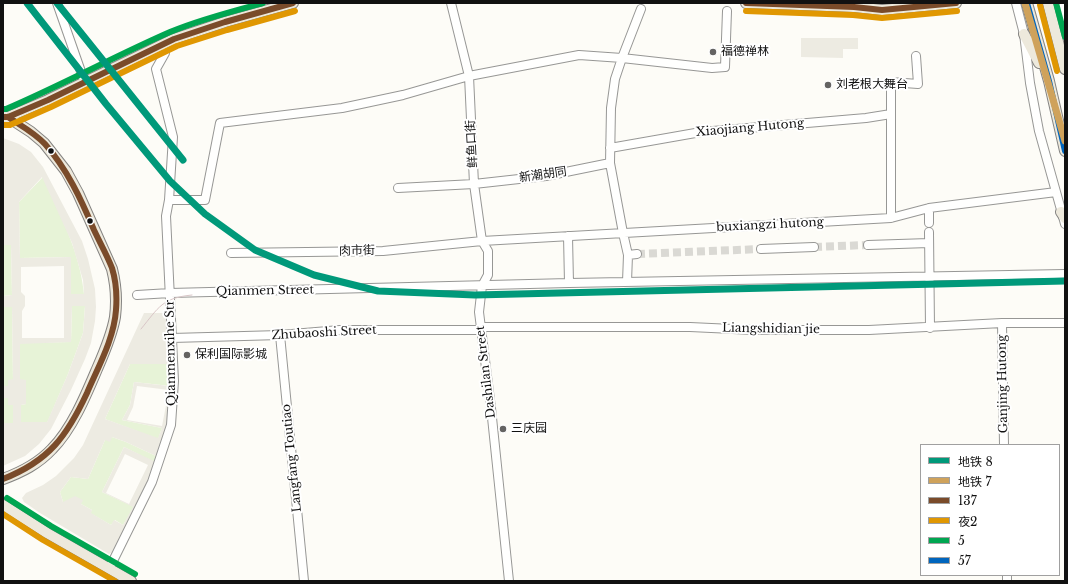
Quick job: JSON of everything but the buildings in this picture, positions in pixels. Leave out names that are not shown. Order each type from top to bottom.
[{"type":"main road","points":[[6,117],[85,83],[174,39],[225,22],[293,3]]},
{"type":"main road","points":[[746,3],[854,7],[956,3]]},
{"type":"main road","points":[[1027,3],[1049,81],[1065,151]]},
{"type":"main road","points":[[1048,3],[1065,69]]},
{"type":"main road","points":[[1024,34],[1049,81]]},
{"type":"main road","points":[[3,479],[20,473],[38,462],[53,449],[65,432],[83,401],[106,349],[115,318],[116,296],[112,269],[66,171],[44,143],[6,117]]},
{"type":"main road","points":[[3,505],[47,533],[130,581]]},
{"type":"street","points":[[57,3],[85,83]]},
{"type":"street","name":"鲜鱼口街","points":[[451,3],[469,76],[474,184],[482,241],[488,251],[488,275],[482,284]]},
{"type":"street","points":[[1016,3],[1024,34],[1030,83],[1040,131],[1065,224]]},
{"type":"street","points":[[1062,3],[1065,17]]},
{"type":"street","points":[[627,282],[628,255],[610,163],[612,101],[615,79],[642,9]]},
{"type":"street","points":[[169,200],[205,200],[220,123],[342,108],[403,95],[469,76],[579,55],[712,68],[725,67],[727,11]]},
{"type":"street","name":"Qianmenxihe Str","points":[[109,569],[152,482],[171,424],[174,381],[166,216],[169,200],[173,137],[156,69],[165,53]]},
{"type":"street","points":[[891,218],[891,82],[918,84],[916,56]]},
{"type":"street","name":"Xiaojiang Hutong","points":[[610,148],[701,132],[866,118],[891,114]]},
{"type":"street","name":"新潮胡同","points":[[398,188],[474,184],[546,176],[610,163]]},
{"type":"street","name":"buxiangzi hutong","points":[[482,241],[891,218],[929,208],[1056,192]]},
{"type":"street","points":[[929,208],[929,223]]},
{"type":"street","points":[[929,232],[930,328]]},
{"type":"street","points":[[568,236],[569,283]]},
{"type":"street","name":"肉市街","points":[[231,253],[383,251],[482,241]]},
{"type":"street","points":[[868,245],[929,242]]},
{"type":"street","points":[[761,249],[814,247]]},
{"type":"street","points":[[628,255],[637,254]]},
{"type":"street","name":"Qianmen Street","points":[[137,295],[482,284],[1065,274]]},
{"type":"street","name":"Dashilan Street","points":[[482,284],[479,329],[509,581]]},
{"type":"street","name":"Liangshidian jie","points":[[479,329],[690,327],[754,330],[855,330],[930,328],[1002,323],[1065,323]]},
{"type":"street","name":"Ganjing Hutong","points":[[1002,323],[1004,444]]},
{"type":"street","name":"Zhubaoshi Street","points":[[172,338],[280,335],[340,330],[479,329]]},
{"type":"street","name":"Langfang Toutiao","points":[[280,335],[304,581]]},
{"type":"green space","points":[[43,177],[74,248],[82,278],[84,294],[71,294],[71,257],[20,258],[19,202]]},
{"type":"green space","points":[[11,244],[12,295],[3,296],[3,245]]},
{"type":"green space","points":[[72,306],[85,306],[83,333],[68,374],[47,423],[21,423],[21,405],[26,404],[26,380],[20,380],[20,343],[71,342]]},
{"type":"green space","points":[[3,307],[12,307],[13,380],[8,380],[8,386],[3,386]]},
{"type":"green space","points":[[130,364],[169,364],[170,386],[134,382],[130,405],[122,420],[162,428],[158,439],[105,419]]},
{"type":"green space","points":[[3,398],[8,398],[13,405],[13,423],[3,423]]},
{"type":"green space","points":[[112,437],[156,456],[154,462],[124,447],[102,492],[134,507],[123,525],[115,520],[111,525],[90,513],[92,510],[81,504],[63,502],[60,492],[71,477],[88,479],[105,440]]},
{"type":"shaded area","points":[[801,38],[858,38],[858,49],[843,49],[843,58],[801,57]]},
{"type":"shaded area","points":[[3,138],[19,144],[31,152],[43,167],[82,241],[95,289],[96,307],[91,343],[71,390],[51,429],[39,444],[25,456],[3,466],[3,423],[13,423],[13,405],[8,405],[8,398],[3,398],[3,386],[8,386],[8,380],[13,379],[12,307],[3,307],[3,296],[12,295],[11,245],[3,245]],"holes":[[[42,177],[72,243],[83,280],[84,294],[71,294],[71,257],[20,258],[19,202]],[[64,266],[64,338],[22,338],[22,311],[25,306],[25,296],[21,292],[21,267]],[[72,306],[85,306],[83,333],[68,374],[47,422],[21,422],[21,405],[26,404],[26,380],[20,379],[20,344],[71,342]]]},
{"type":"shaded area","points":[[144,313],[168,313],[171,380],[169,423],[149,481],[113,552],[109,554],[40,513],[24,502],[22,498],[26,493],[43,485],[56,476],[74,458],[83,445]],"holes":[[[130,364],[169,364],[169,386],[134,382],[130,405],[122,420],[162,428],[158,438],[105,419]],[[137,386],[169,390],[162,426],[127,420],[133,407]],[[112,437],[156,456],[154,461],[124,447],[102,492],[133,507],[123,525],[114,520],[111,525],[91,513],[92,510],[81,504],[83,500],[75,496],[63,502],[60,492],[71,477],[88,479],[105,440],[110,442]],[[125,454],[148,465],[129,504],[106,493]]]},
{"type":"tunnel","points":[[814,247],[868,245]]},
{"type":"tunnel","points":[[637,254],[761,249]]},
{"type":"tram line","points":[[1044,279],[1065,278]]},
{"type":"tram line","points":[[141,329],[157,309],[167,301],[182,296],[192,295]]},
{"type":"metro line","name":"8","points":[[27,3],[106,104],[170,181],[205,214],[255,250],[314,275],[378,291],[475,295],[1065,281]]},
{"type":"metro line","name":"8","points":[[57,3],[183,160]]},
{"type":"metro line","name":"7","points":[[1025,3],[1065,141]]},
{"type":"transit line","name":"5","points":[[3,109],[27,100],[170,32],[204,20],[263,3]]},
{"type":"transit line","name":"137","points":[[3,117],[8,117],[48,100],[174,39],[225,22],[293,3]]},
{"type":"transit line","name":"137","points":[[746,3],[854,7],[882,10],[956,3]]},
{"type":"transit line","name":"57","points":[[1027,3],[1049,81],[1065,151]]},
{"type":"transit line","name":"5","points":[[1056,3],[1065,37]]},
{"type":"transit line","name":"夜2","points":[[1040,5],[1057,71]]},
{"type":"transit line","name":"夜2","points":[[3,125],[10,125],[51,107],[177,46],[295,11]]},
{"type":"transit line","name":"夜2","points":[[746,11],[853,15],[882,18],[957,11]]},
{"type":"transit line","name":"137","points":[[3,479],[33,464],[45,455],[64,434],[80,408],[109,342],[115,321],[116,310],[115,284],[112,268],[79,196],[67,174],[53,154],[37,136],[8,117]]},
{"type":"transit line","name":"5","points":[[7,498],[51,526],[135,574]]},
{"type":"transit line","name":"夜2","points":[[3,514],[43,540],[115,581]]},
{"type":"place","name":"福德禅林","points":[[713,52]]},
{"type":"place","name":"刘老根大舞台","points":[[828,85]]},
{"type":"place","name":"保利国际影城","points":[[187,355]]},
{"type":"place","name":"三庆园","points":[[503,429]]}]
